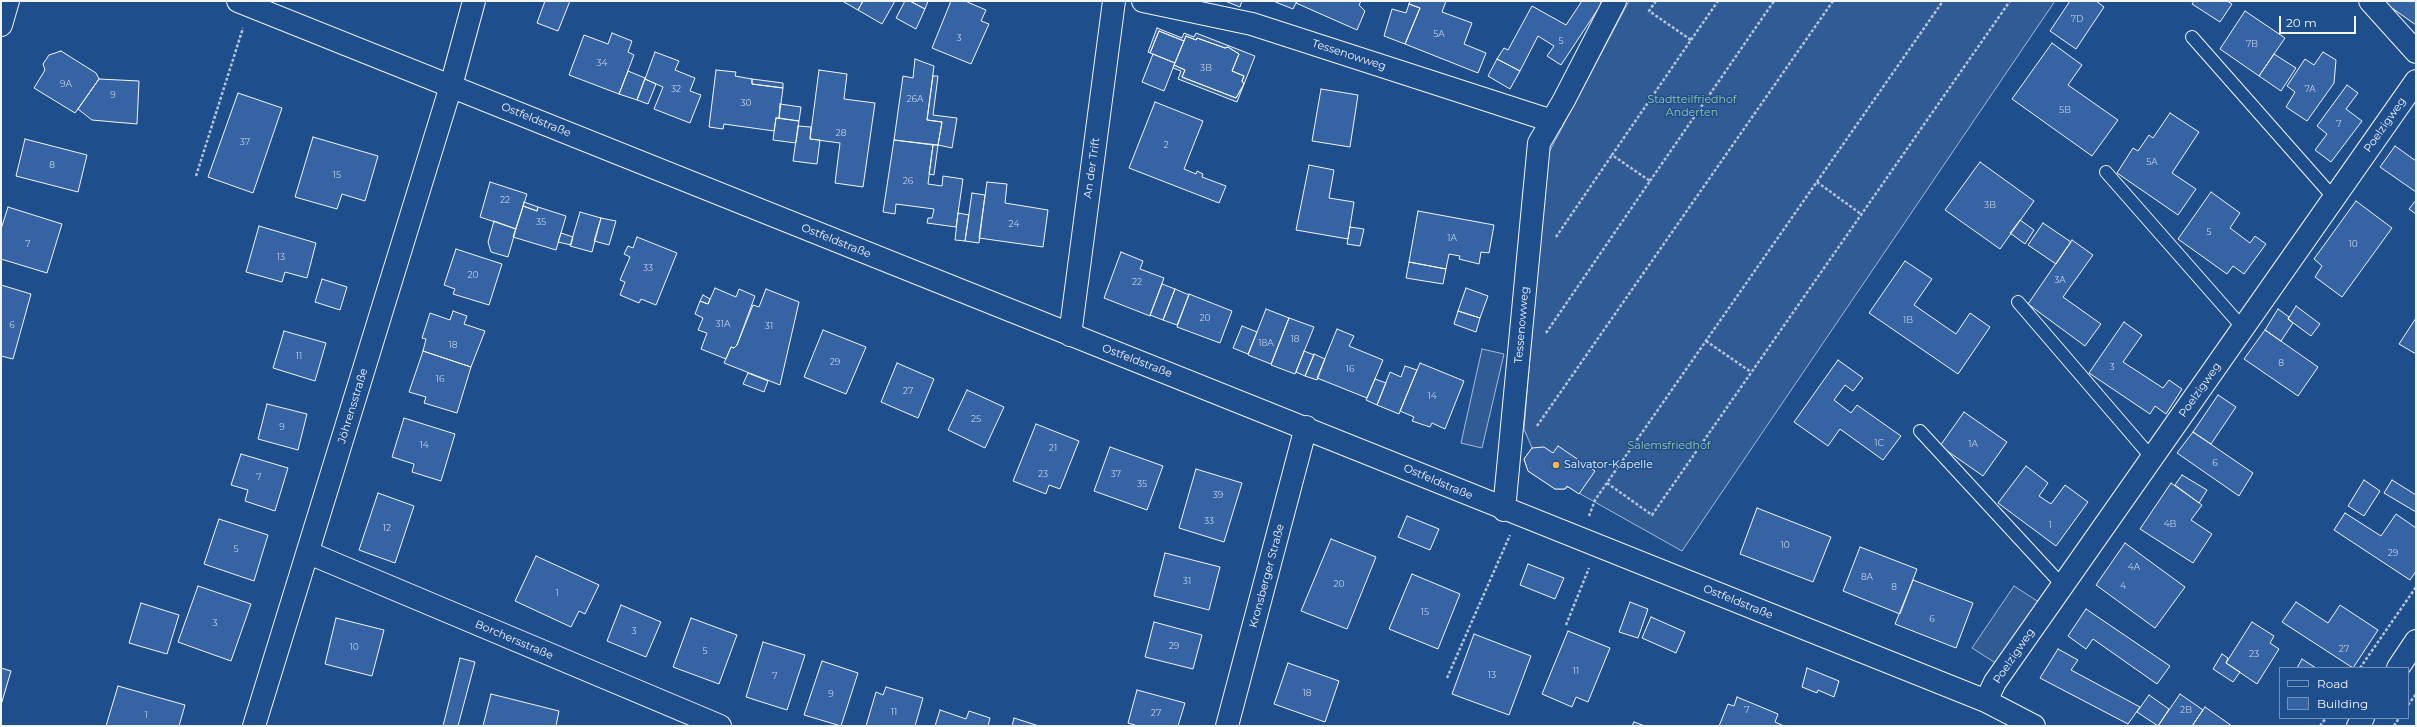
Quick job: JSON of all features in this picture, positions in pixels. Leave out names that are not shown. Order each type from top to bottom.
[{"type":"street","points":[[1,25],[8,1]]},
{"type":"street","name":"Jöhrensstraße","points":[[254,726],[309,553],[451,86],[474,1]]},
{"type":"street","name":"An der Trift","points":[[1070,335],[1114,1]]},
{"type":"street","name":"Tessenowweg","points":[[1144,1],[1252,24],[1552,121]]},
{"type":"street","name":"Tessenowweg","points":[[1511,512],[1539,143],[1615,1]]},
{"type":"street","points":[[2370,1],[2416,52]]},
{"type":"street","name":"Ostfeldstraße","points":[[244,4],[1070,335],[1306,427],[1511,512],[1986,701],[2034,726]]},
{"type":"street","name":"Poelzigweg","points":[[1986,701],[1995,682],[2416,81]]},
{"type":"street","name":"Kronsberger Straße","points":[[1227,726],[1306,427]]},
{"type":"street","name":"Borchersstraße","points":[[309,553],[720,726]]},
{"type":"street","points":[[2399,667],[2416,642]]},
{"type":"lane","points":[[2192,37],[2334,198]]},
{"type":"lane","points":[[2106,172],[2243,328]]},
{"type":"lane","points":[[2018,302],[2152,458]]},
{"type":"lane","points":[[1920,431],[2063,586]]},
{"type":"path","points":[[1656,1],[1649,11],[1691,40]]},
{"type":"path","points":[[1554,240],[1718,1]]},
{"type":"path","points":[[1543,330],[1542,338],[1774,1]]},
{"type":"path","points":[[1537,420],[1536,428],[1833,1]]},
{"type":"path","points":[[1595,500],[1943,1]]},
{"type":"path","points":[[1607,484],[1652,515],[2010,1]]},
{"type":"path","points":[[196,176],[244,4]]},
{"type":"path","points":[[1612,155],[1650,181]]},
{"type":"path","points":[[1817,182],[1861,214]]},
{"type":"path","points":[[1706,341],[1751,372]]},
{"type":"path","points":[[1448,678],[1511,512]]},
{"type":"path","points":[[1566,625],[1597,546]]},
{"type":"path","points":[[2361,667],[2416,587]]},
{"type":"path","points":[[2409,704],[2416,694]]},
{"type":"shaded area","points":[[1629,1],[2055,1],[1682,551],[1568,487],[1565,489],[1555,489],[1528,471],[1524,459],[1532,448],[1524,429],[1547,156]]},
{"type":"shaded area","points":[[1482,349],[1504,354],[1482,448],[1461,443]]},
{"type":"shaded area","points":[[2014,586],[2048,608],[2005,669],[1972,648]]},
{"type":"building","points":[[545,1],[570,1],[558,31],[537,23]]},
{"type":"building","points":[[842,1],[863,1],[858,10]]},
{"type":"building","points":[[863,1],[895,1],[882,24],[858,10]]},
{"type":"building","points":[[905,1],[910,1],[925,9],[916,29],[896,18]]},
{"type":"building","points":[[910,1],[928,1],[925,9]]},
{"type":"building","points":[[951,1],[965,1],[986,10],[981,21],[989,24],[971,64],[932,48]]},
{"type":"building","points":[[1225,1],[1242,1],[1240,7]]},
{"type":"building","points":[[1273,1],[1297,1],[1293,9]]},
{"type":"building","points":[[1297,1],[1361,1],[1359,5],[1365,11],[1357,30],[1296,3]]},
{"type":"building","points":[[1410,1],[1446,1],[1442,12],[1472,23],[1464,44],[1486,53],[1478,73],[1405,44],[1420,8],[1409,4]]},
{"type":"building","points":[[1582,1],[1599,1],[1602,3],[1561,65],[1547,56],[1554,46],[1538,36],[1520,71],[1497,59],[1504,48],[1508,50],[1532,6],[1566,25]]},
{"type":"building","points":[[2070,1],[2096,1],[2104,7],[2076,49],[2050,31]]},
{"type":"building","points":[[2194,1],[2227,1],[2232,4],[2220,22],[2192,4]]},
{"type":"building","points":[[2382,1],[2416,1],[2416,25]]},
{"type":"building","points":[[1409,4],[1420,8],[1405,44],[1384,36],[1392,9],[1406,13]]},
{"type":"building","points":[[2245,11],[2285,38],[2259,76],[2220,49]]},
{"type":"building","points":[[1157,28],[1182,38],[1184,33],[1194,37],[1196,33],[1255,56],[1237,102],[1178,79],[1181,71],[1173,68],[1174,65],[1185,70],[1182,77],[1236,98],[1244,84],[1242,81],[1244,76],[1232,71],[1239,54],[1228,47],[1225,48],[1197,38],[1196,40],[1186,36],[1184,41],[1159,31],[1150,53],[1148,52]]},
{"type":"building","points":[[1159,31],[1184,41],[1175,63],[1150,53]]},
{"type":"building","points":[[612,33],[632,41],[628,52],[634,55],[619,94],[569,75],[584,35],[608,44]]},
{"type":"building","points":[[1186,36],[1196,40],[1197,38],[1225,48],[1228,47],[1239,54],[1232,71],[1244,76],[1242,81],[1244,84],[1236,98],[1182,77],[1185,70],[1174,65]]},
{"type":"building","points":[[2052,43],[2082,65],[2068,85],[2118,120],[2092,156],[2012,99]]},
{"type":"building","points":[[61,51],[96,73],[99,79],[75,113],[34,88],[45,70],[43,64],[49,55]]},
{"type":"building","points":[[655,52],[679,61],[675,70],[695,78],[690,91],[701,95],[690,123],[654,109],[663,87],[645,79]]},
{"type":"building","points":[[2323,52],[2336,60],[2334,83],[2307,121],[2286,107],[2295,92],[2287,86],[2305,59],[2314,65]]},
{"type":"building","points":[[1153,54],[1175,63],[1164,91],[1142,82]]},
{"type":"building","points":[[2274,54],[2296,68],[2281,91],[2259,76]]},
{"type":"building","points":[[915,59],[934,66],[927,120],[942,122],[938,145],[894,140],[903,76],[913,78]]},
{"type":"building","points":[[1497,59],[1520,71],[1510,89],[1488,76]]},
{"type":"building","points":[[716,70],[736,72],[735,76],[752,79],[752,84],[783,88],[779,118],[776,118],[774,131],[724,124],[723,129],[709,127]]},
{"type":"building","points":[[819,70],[847,74],[844,99],[875,103],[863,187],[835,183],[840,143],[810,139]]},
{"type":"building","points":[[628,71],[645,78],[637,100],[619,94]]},
{"type":"building","points":[[933,76],[938,76],[933,115],[957,118],[952,148],[938,145],[942,122],[927,120]]},
{"type":"building","points":[[99,79],[139,81],[137,124],[92,120],[78,109]]},
{"type":"building","points":[[645,79],[656,84],[648,104],[637,100]]},
{"type":"building","points":[[752,79],[783,83],[783,88],[752,84]]},
{"type":"building","points":[[2347,85],[2358,93],[2346,109],[2362,121],[2331,162],[2315,150],[2327,134],[2317,126]]},
{"type":"building","points":[[1321,89],[1358,95],[1350,147],[1312,141]]},
{"type":"building","points":[[238,93],[282,108],[253,193],[208,177]]},
{"type":"building","points":[[1155,102],[1203,121],[1184,169],[1196,174],[1197,171],[1203,174],[1202,177],[1226,186],[1219,203],[1129,168]]},
{"type":"building","points":[[780,104],[801,107],[799,121],[779,118]]},
{"type":"building","points":[[2170,113],[2199,132],[2172,173],[2196,189],[2178,215],[2117,173],[2133,148],[2138,151],[2149,135],[2153,138]]},
{"type":"building","points":[[776,118],[799,121],[796,143],[773,140]]},
{"type":"building","points":[[798,126],[811,127],[810,139],[820,140],[817,164],[793,161]]},
{"type":"building","points":[[313,137],[378,156],[365,201],[342,194],[337,209],[295,197]]},
{"type":"building","points":[[25,139],[87,155],[78,192],[16,176]]},
{"type":"building","points":[[894,140],[933,145],[928,184],[942,186],[943,176],[963,179],[956,227],[927,223],[928,218],[932,218],[934,209],[896,204],[895,214],[883,212]]},
{"type":"building","points":[[933,145],[938,145],[934,175],[929,174]]},
{"type":"building","points":[[2395,146],[2416,161],[2416,192],[2380,167]]},
{"type":"building","points":[[1980,162],[2034,201],[2000,249],[1945,210]]},
{"type":"building","points":[[1309,165],[1334,170],[1329,198],[1354,202],[1348,239],[1296,230]]},
{"type":"building","points":[[490,182],[527,194],[516,229],[480,217]]},
{"type":"building","points":[[987,182],[1007,184],[1005,203],[1048,210],[1043,247],[979,238]]},
{"type":"building","points":[[2211,192],[2240,213],[2230,228],[2250,243],[2255,236],[2266,244],[2244,274],[2233,266],[2227,274],[2178,239]]},
{"type":"building","points":[[972,193],[985,195],[979,243],[965,241]]},
{"type":"building","points":[[2416,200],[2416,214],[2409,209]]},
{"type":"building","points":[[2356,201],[2392,228],[2342,297],[2315,277],[2322,266],[2314,259]]},
{"type":"building","points":[[524,202],[538,207],[537,211],[523,206]]},
{"type":"building","points":[[523,206],[537,211],[538,207],[566,216],[556,250],[513,237]]},
{"type":"building","points":[[8,207],[62,224],[47,273],[1,259],[1,229]]},
{"type":"building","points":[[1418,211],[1494,225],[1489,253],[1481,252],[1479,264],[1459,259],[1460,256],[1449,254],[1446,269],[1409,262]]},
{"type":"building","points":[[580,212],[601,218],[592,252],[570,246]]},
{"type":"building","points":[[958,213],[969,215],[965,241],[955,240]]},
{"type":"building","points":[[601,218],[616,221],[609,245],[594,241]]},
{"type":"building","points":[[2020,220],[2034,230],[2025,244],[2010,233]]},
{"type":"building","points":[[494,221],[516,229],[508,257],[491,252],[488,242]]},
{"type":"building","points":[[2043,223],[2071,242],[2056,264],[2028,245]]},
{"type":"building","points":[[259,226],[316,243],[307,278],[285,272],[282,282],[246,272]]},
{"type":"building","points":[[1350,227],[1364,229],[1360,246],[1347,244]]},
{"type":"building","points":[[561,233],[573,237],[571,245],[558,242]]},
{"type":"building","points":[[637,237],[677,253],[656,305],[641,299],[639,303],[620,295],[625,282],[620,280],[630,257],[624,254],[628,246],[633,248]]},
{"type":"building","points":[[2072,240],[2093,255],[2063,297],[2101,324],[2085,346],[2028,304]]},
{"type":"building","points":[[456,249],[502,264],[489,305],[453,294],[455,289],[444,285]]},
{"type":"building","points":[[1121,252],[1143,261],[1140,269],[1164,278],[1150,316],[1104,298]]},
{"type":"building","points":[[1905,261],[1932,279],[1914,305],[1956,334],[1970,313],[1990,327],[1958,374],[1869,313]]},
{"type":"building","points":[[1409,262],[1446,269],[1443,284],[1406,278]]},
{"type":"building","points":[[322,279],[347,287],[340,310],[315,302]]},
{"type":"building","points":[[1162,284],[1175,289],[1163,320],[1150,315]]},
{"type":"building","points":[[1,285],[31,294],[13,359],[1,356]]},
{"type":"building","points":[[715,288],[736,297],[739,289],[755,296],[737,345],[734,348],[731,347],[726,359],[701,349],[707,333],[698,330],[703,318],[695,314],[700,301],[708,304]]},
{"type":"building","points":[[1466,288],[1488,296],[1480,318],[1458,311]]},
{"type":"building","points":[[766,289],[799,302],[780,385],[724,363],[731,347],[734,348],[737,345],[753,305],[759,307]]},
{"type":"building","points":[[1175,289],[1189,295],[1177,325],[1163,320]]},
{"type":"building","points":[[1189,294],[1232,311],[1220,343],[1177,327]]},
{"type":"building","points":[[703,295],[710,299],[708,304],[700,301]]},
{"type":"building","points":[[2296,306],[2320,324],[2311,336],[2288,319]]},
{"type":"building","points":[[1266,309],[1289,318],[1271,364],[1248,355]]},
{"type":"building","points":[[2278,309],[2289,317],[2288,319],[2293,323],[2281,341],[2265,330]]},
{"type":"building","points":[[453,311],[467,316],[464,324],[485,331],[471,367],[423,351],[426,339],[422,338],[430,313],[450,320]]},
{"type":"building","points":[[1458,311],[1480,318],[1476,332],[1454,324]]},
{"type":"building","points":[[1289,318],[1314,327],[1295,374],[1271,365]]},
{"type":"building","points":[[2416,318],[2416,354],[2399,344]]},
{"type":"building","points":[[2124,322],[2142,335],[2123,362],[2163,388],[2169,380],[2182,389],[2166,414],[2155,406],[2150,414],[2089,373]]},
{"type":"building","points":[[1242,326],[1257,332],[1248,354],[1233,348]]},
{"type":"building","points":[[1337,329],[1354,336],[1349,346],[1383,360],[1367,398],[1317,378]]},
{"type":"building","points":[[823,330],[866,347],[846,394],[804,377]]},
{"type":"building","points":[[2265,330],[2318,367],[2298,396],[2244,359]]},
{"type":"building","points":[[284,331],[326,343],[315,381],[273,368]]},
{"type":"building","points":[[423,351],[471,367],[457,413],[424,403],[426,397],[409,392]]},
{"type":"building","points":[[1304,351],[1314,355],[1305,376],[1296,372]]},
{"type":"building","points":[[1314,354],[1325,359],[1317,380],[1305,376]]},
{"type":"building","points":[[1838,360],[1863,378],[1853,391],[1845,385],[1834,400],[1851,413],[1857,405],[1901,436],[1883,460],[1840,429],[1828,446],[1794,422]]},
{"type":"building","points":[[897,363],[934,379],[918,418],[881,402]]},
{"type":"building","points":[[1420,363],[1464,381],[1445,429],[1432,423],[1430,427],[1412,421],[1414,417],[1400,411]]},
{"type":"building","points":[[1405,366],[1417,370],[1399,414],[1377,405],[1390,372],[1401,377]]},
{"type":"building","points":[[748,373],[768,381],[764,392],[743,384]]},
{"type":"building","points":[[1375,379],[1386,383],[1377,405],[1366,400]]},
{"type":"building","points":[[967,390],[1004,407],[985,448],[948,430]]},
{"type":"building","points":[[2218,395],[2236,407],[2211,444],[2193,432]]},
{"type":"building","points":[[267,404],[307,414],[298,450],[258,439]]},
{"type":"building","points":[[1964,412],[2007,442],[1983,476],[1940,446]]},
{"type":"building","points":[[404,418],[455,434],[441,481],[412,472],[414,464],[392,457]]},
{"type":"building","points":[[1036,424],[1079,441],[1060,489],[1049,485],[1046,494],[1013,481]]},
{"type":"building","points":[[2193,432],[2253,473],[2239,496],[2177,453]]},
{"type":"building","name":"Salvator-Kapelle","points":[[1558,446],[1595,471],[1579,494],[1567,486],[1565,489],[1555,489],[1528,471],[1524,459],[1532,448],[1544,447],[1553,453]]},
{"type":"building","points":[[1110,447],[1163,466],[1147,510],[1094,491]]},
{"type":"building","points":[[241,454],[288,468],[275,511],[245,501],[248,490],[231,485]]},
{"type":"building","points":[[2026,466],[2048,483],[2039,496],[2051,504],[2065,485],[2088,502],[2056,546],[1998,503]]},
{"type":"building","points":[[1196,469],[1242,483],[1224,542],[1179,528]]},
{"type":"building","points":[[2182,475],[2207,490],[2199,503],[2175,485]]},
{"type":"building","points":[[2364,480],[2380,491],[2364,516],[2348,506]]},
{"type":"building","points":[[2392,480],[2416,495],[2416,512],[2384,493]]},
{"type":"building","points":[[2171,483],[2202,505],[2191,520],[2212,534],[2193,563],[2140,529]]},
{"type":"building","points":[[378,493],[414,506],[395,563],[359,550]]},
{"type":"building","points":[[1757,508],[1831,537],[1813,582],[1740,554]]},
{"type":"building","points":[[2345,513],[2381,536],[2396,514],[2416,528],[2416,571],[2410,580],[2334,530]]},
{"type":"building","points":[[1407,516],[1439,529],[1430,550],[1398,537]]},
{"type":"building","points":[[219,519],[268,535],[254,581],[204,564]]},
{"type":"building","points":[[1331,539],[1376,557],[1347,629],[1301,611]]},
{"type":"building","points":[[2125,543],[2185,587],[2155,628],[2096,585]]},
{"type":"building","points":[[1860,547],[1917,569],[1900,614],[1843,591]]},
{"type":"building","points":[[1165,553],[1220,567],[1209,610],[1154,596]]},
{"type":"building","points":[[536,556],[599,585],[585,614],[579,611],[571,627],[515,601]]},
{"type":"building","points":[[1528,564],[1564,578],[1555,599],[1520,585]]},
{"type":"building","points":[[1412,574],[1460,594],[1438,649],[1389,629]]},
{"type":"building","points":[[1913,580],[1973,603],[1956,648],[1895,624]]},
{"type":"building","points":[[198,586],[251,604],[231,661],[178,642]]},
{"type":"building","points":[[1630,602],[1648,609],[1638,638],[1619,632]]},
{"type":"building","points":[[2296,602],[2328,623],[2340,605],[2378,630],[2354,667],[2351,667],[2282,622]]},
{"type":"building","points":[[141,603],[179,615],[167,654],[129,643]]},
{"type":"building","points":[[621,605],[661,622],[646,657],[607,641]]},
{"type":"building","points":[[2086,609],[2170,666],[2157,684],[2093,639],[2086,649],[2068,636]]},
{"type":"building","points":[[1651,617],[1685,632],[1676,653],[1642,638]]},
{"type":"building","points":[[336,618],[384,630],[372,676],[325,664]]},
{"type":"building","points":[[691,618],[737,635],[719,684],[673,667]]},
{"type":"building","points":[[1154,622],[1202,635],[1193,669],[1145,657]]},
{"type":"building","points":[[2252,622],[2274,636],[2270,643],[2279,649],[2257,684],[2226,663]]},
{"type":"building","points":[[1568,631],[1610,648],[1588,702],[1576,697],[1572,707],[1542,694]]},
{"type":"building","points":[[1474,634],[1531,656],[1509,715],[1452,694]]},
{"type":"building","points":[[763,642],[805,655],[787,710],[746,697]]},
{"type":"building","points":[[2058,649],[2078,660],[2071,670],[2140,707],[2128,724],[2040,678]]},
{"type":"building","points":[[2222,654],[2228,658],[2226,663],[2240,672],[2233,682],[2213,669]]},
{"type":"building","points":[[460,658],[475,662],[458,726],[443,726]]},
{"type":"building","points":[[2302,659],[2314,667],[2298,667]]},
{"type":"building","points":[[822,661],[858,673],[841,726],[804,715]]},
{"type":"building","points":[[1288,663],[1339,681],[1325,722],[1274,704]]},
{"type":"building","points":[[1,668],[11,671],[1,705]]},
{"type":"building","points":[[1807,668],[1839,681],[1834,697],[1818,690],[1817,693],[1802,687]]},
{"type":"building","points":[[118,686],[185,705],[179,726],[106,726]]},
{"type":"building","points":[[886,687],[923,698],[915,726],[866,726],[876,692],[883,695]]},
{"type":"building","points":[[1137,690],[1185,703],[1178,726],[1138,726],[1128,723]]},
{"type":"building","points":[[491,694],[559,711],[556,726],[483,726]]},
{"type":"building","points":[[2180,694],[2203,710],[2192,726],[2158,726]]},
{"type":"building","points":[[2149,695],[2169,709],[2158,726],[2137,712]]},
{"type":"building","points":[[1737,697],[1778,714],[1775,722],[1784,726],[1719,726],[1728,704],[1734,706]]},
{"type":"building","points":[[2205,707],[2232,726],[2192,726]]},
{"type":"building","points":[[940,710],[966,719],[969,711],[990,718],[988,726],[935,726]]},
{"type":"building","points":[[1014,718],[1039,726],[1012,726]]},
{"type":"building","points":[[1634,722],[1645,726],[1632,726]]},
{"type":"place","name":"Salvator-Kapelle","points":[[1556,465]]},
{"type":"park label","name":"Stadtteilfriedhof Anderten","points":[[1692,106]]},
{"type":"park label","name":"Salemsfriedhof","points":[[1669,446]]}]
